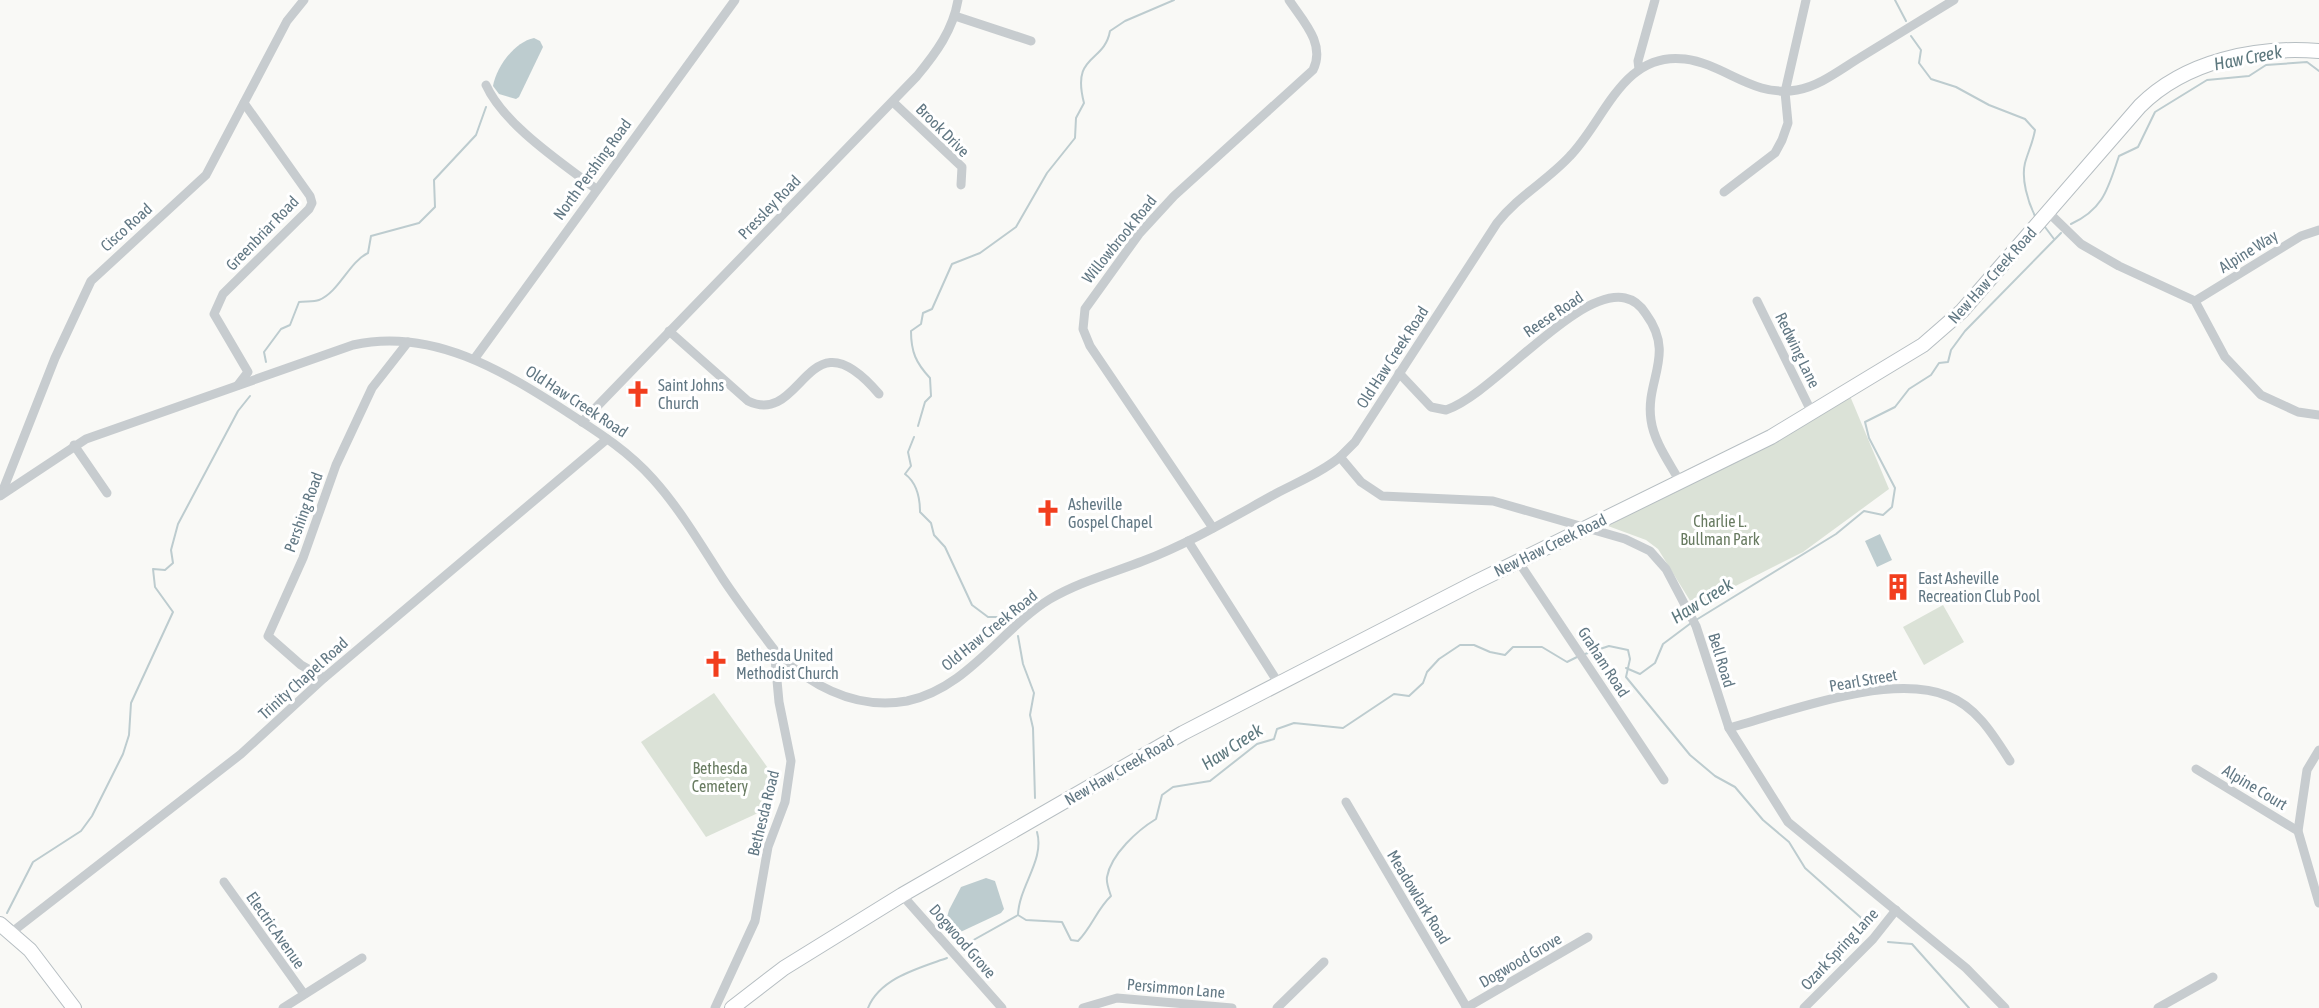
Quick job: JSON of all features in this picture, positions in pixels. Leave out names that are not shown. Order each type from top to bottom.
[{"type":"street","name":"Cisco Road","points":[[0,496],[55,358],[91,281],[206,175],[287,21],[304,0]]},
{"type":"street","name":"North Pershing Road","points":[[475,358],[735,0]]},
{"type":"street","name":"Pressley Road","points":[[582,422],[893,102],[934,55],[955,16],[958,0]]},
{"type":"street","name":"Willowbrook Road","points":[[1213,528],[1090,346],[1084,335],[1082,319],[1095,292],[1163,207],[1314,70],[1318,55],[1316,43],[1289,0]]},
{"type":"street","points":[[1639,69],[1638,61],[1655,0]]},
{"type":"street","points":[[1725,192],[1775,153],[1788,123],[1785,92],[1806,0]]},
{"type":"street","name":"Old Haw Creek Road","points":[[0,496],[74,445],[353,345],[384,340],[408,342],[475,358],[514,378],[633,458],[655,481],[779,656],[805,677],[861,703],[872,704],[916,698],[931,693],[978,662],[1030,614],[1052,598],[1188,541],[1340,457],[1355,442],[1497,223],[1524,194],[1571,155],[1615,94],[1639,69],[1657,61],[1686,59],[1758,88],[1785,92],[1803,89],[1821,81],[1954,0]]},
{"type":"street","points":[[955,16],[1031,41]]},
{"type":"street","name":"New Haw Creek Road","points":[[732,1008],[784,968],[902,895],[1183,734],[1518,561],[1772,437],[1910,354],[1943,330],[1962,312],[2048,212],[2081,178],[2140,106],[2169,80],[2207,64],[2235,58],[2293,50],[2319,51]]},
{"type":"street","points":[[486,85],[494,99],[526,136],[596,189]]},
{"type":"street","name":"Brook Drive","points":[[893,102],[962,167],[961,185]]},
{"type":"street","name":"Greenbriar Road","points":[[238,385],[248,372],[214,314],[223,294],[309,209],[312,203],[244,103]]},
{"type":"street","points":[[2048,212],[2081,244],[2119,266],[2195,301],[2225,357],[2261,395],[2298,412],[2319,415]]},
{"type":"street","name":"Alpine Way","points":[[2195,301],[2301,236],[2319,230]]},
{"type":"street","name":"Reese Road","points":[[1398,373],[1431,407],[1446,410],[1479,392],[1532,345],[1589,306],[1607,298],[1629,299],[1641,307],[1657,332],[1661,352],[1650,405],[1651,420],[1658,442],[1680,482]]},
{"type":"street","name":"Redwing Lane","points":[[1757,301],[1812,413]]},
{"type":"street","points":[[669,331],[748,401],[758,405],[768,404],[791,394],[813,369],[822,363],[839,363],[854,370],[863,375],[879,394]]},
{"type":"street","name":"Pershing Road","points":[[324,678],[301,664],[268,636],[303,558],[336,465],[372,388],[408,342]]},
{"type":"street","name":"Trinity Chapel Road","points":[[12,932],[241,754],[324,678],[607,439]]},
{"type":"street","points":[[74,445],[107,494]]},
{"type":"street","name":"Bell Road","points":[[1340,457],[1361,482],[1382,496],[1492,501],[1637,543],[1650,550],[1666,569],[1694,622],[1729,729],[1788,822],[1966,968],[2005,1008]]},
{"type":"street","points":[[1188,541],[1279,684]]},
{"type":"street","name":"Graham Road","points":[[1518,561],[1664,780]]},
{"type":"street","name":"Bethesda Road","points":[[715,1008],[755,921],[768,847],[785,802],[791,760],[778,702],[775,659],[779,656]]},
{"type":"street","name":"Pearl Street","points":[[1729,729],[1860,694],[1899,687],[1923,688],[1950,696],[1971,711],[1987,726],[2010,761]]},
{"type":"street","points":[[2319,750],[2307,770],[2298,831],[2319,903]]},
{"type":"street","name":"Alpine Court","points":[[2196,769],[2298,831]]},
{"type":"street","name":"Meadowlark Road","points":[[1346,802],[1466,1008]]},
{"type":"street","name":"Electric Avenue","points":[[224,882],[304,994]]},
{"type":"street","name":"Dogwood Grove","points":[[902,895],[1002,1008]]},
{"type":"street","name":"Ozark Spring Lane","points":[[1804,1008],[1873,939],[1896,910]]},
{"type":"street","points":[[0,924],[12,932],[30,950],[74,1008]]},
{"type":"street","name":"Dogwood Grove","points":[[1466,1008],[1588,937]]},
{"type":"street","points":[[283,1008],[362,958]]},
{"type":"street","points":[[1277,1008],[1324,962]]},
{"type":"street","points":[[2158,1008],[2213,977]]},
{"type":"street","name":"Persimmon Lane","points":[[1083,1008],[1117,998],[1232,1008]]},
{"type":"green space","name":"Charlie L. Bullman Park","points":[[1850,396],[1889,489],[1803,552],[1694,607],[1658,549],[1646,540],[1608,526]]},
{"type":"green space","points":[[1943,605],[1964,642],[1924,665],[1903,627]]},
{"type":"green space","name":"Bethesda Cemetery","points":[[714,693],[778,782],[769,808],[706,837],[641,742]]},
{"type":"shaded area","points":[[534,38],[540,41],[543,47],[519,97],[516,99],[499,94],[493,86],[502,64],[513,50]]},
{"type":"shaded area","points":[[1880,534],[1892,560],[1877,567],[1865,541]]},
{"type":"shaded area","points":[[986,878],[995,881],[1004,909],[1001,913],[954,935],[945,925],[949,910],[961,887]]},
{"type":"waterway","points":[[918,426],[925,402],[931,396],[930,378],[915,357],[911,331],[921,324],[923,313],[932,309],[952,264],[980,253],[1016,227],[1047,173],[1075,138],[1076,118],[1084,103],[1081,87],[1082,75],[1085,67],[1107,42],[1110,31],[1125,21],[1174,0]]},
{"type":"waterway","points":[[1895,0],[1906,21]]},
{"type":"waterway","points":[[1911,36],[1921,50],[1919,63],[1931,79],[1956,87],[1989,105],[2025,119],[2035,130],[2024,169],[2028,197],[2035,216]]},
{"type":"waterway","name":"Haw Creek","points":[[2071,224],[2091,212],[2098,204],[2108,188],[2119,156],[2138,147],[2155,112],[2207,80],[2249,76],[2266,65],[2307,62],[2319,71]]},
{"type":"waterway","points":[[266,362],[264,352],[281,329],[290,325],[299,302],[319,300],[332,291],[355,263],[368,253],[371,236],[419,223],[435,207],[434,180],[476,135],[486,107]]},
{"type":"waterway","points":[[2045,227],[2054,239]]},
{"type":"waterway","name":"Haw Creek","points":[[1696,620],[1836,534],[1864,511],[1883,515],[1892,507],[1895,488],[1869,438],[1865,422],[1895,407],[1909,389],[1931,375],[1939,363],[1948,362],[1951,350],[1965,331],[2061,233]]},
{"type":"waterway","points":[[7,913],[33,862],[81,831],[92,816],[123,754],[129,735],[131,703],[173,612],[155,587],[153,569],[165,570],[173,563],[171,550],[178,524],[238,411],[250,396]]},
{"type":"waterway","points":[[914,437],[908,452],[911,466],[905,474],[917,491],[920,512],[931,523],[934,535],[945,547],[972,605],[988,617],[1000,617],[1008,623]]},
{"type":"waterway","name":"Haw Creek","points":[[1626,668],[1640,674],[1655,663],[1663,644],[1691,623]]},
{"type":"waterway","points":[[1018,636],[1023,664],[1034,693],[1030,715],[1033,728],[1035,798]]},
{"type":"waterway","name":"Haw Creek","points":[[1018,915],[1026,920],[1062,922],[1071,940],[1078,941],[1111,896],[1107,879],[1114,860],[1141,829],[1156,819],[1162,795],[1173,787],[1210,781],[1257,744],[1274,739],[1277,729],[1294,723],[1343,728],[1394,694],[1409,696],[1423,683],[1427,672],[1439,659],[1460,645],[1474,645],[1505,655],[1513,647],[1542,647],[1567,662],[1579,656]]},
{"type":"waterway","points":[[1585,654],[1609,646],[1628,650],[1630,659],[1626,677],[1690,755],[1715,776],[1735,787],[1763,820],[1789,842],[1805,868],[1867,923]]},
{"type":"waterway","points":[[1018,915],[1019,904],[1038,853],[1037,832]]},
{"type":"waterway","name":"Haw Creek","points":[[961,947],[1018,915]]},
{"type":"waterway","points":[[1888,942],[1912,944],[1969,1008]]},
{"type":"waterway","name":"Haw Creek","points":[[868,1008],[881,989],[891,982],[913,970],[947,958]]},
{"type":"place","name":"Saint Johns Church","points":[[638,394]]},
{"type":"place","name":"Asheville Gospel Chapel","points":[[1048,513]]},
{"type":"place","name":"East Asheville Recreation Club Pool","points":[[1898,587]]},
{"type":"place","name":"Bethesda United Methodist Church","points":[[716,664]]}]
